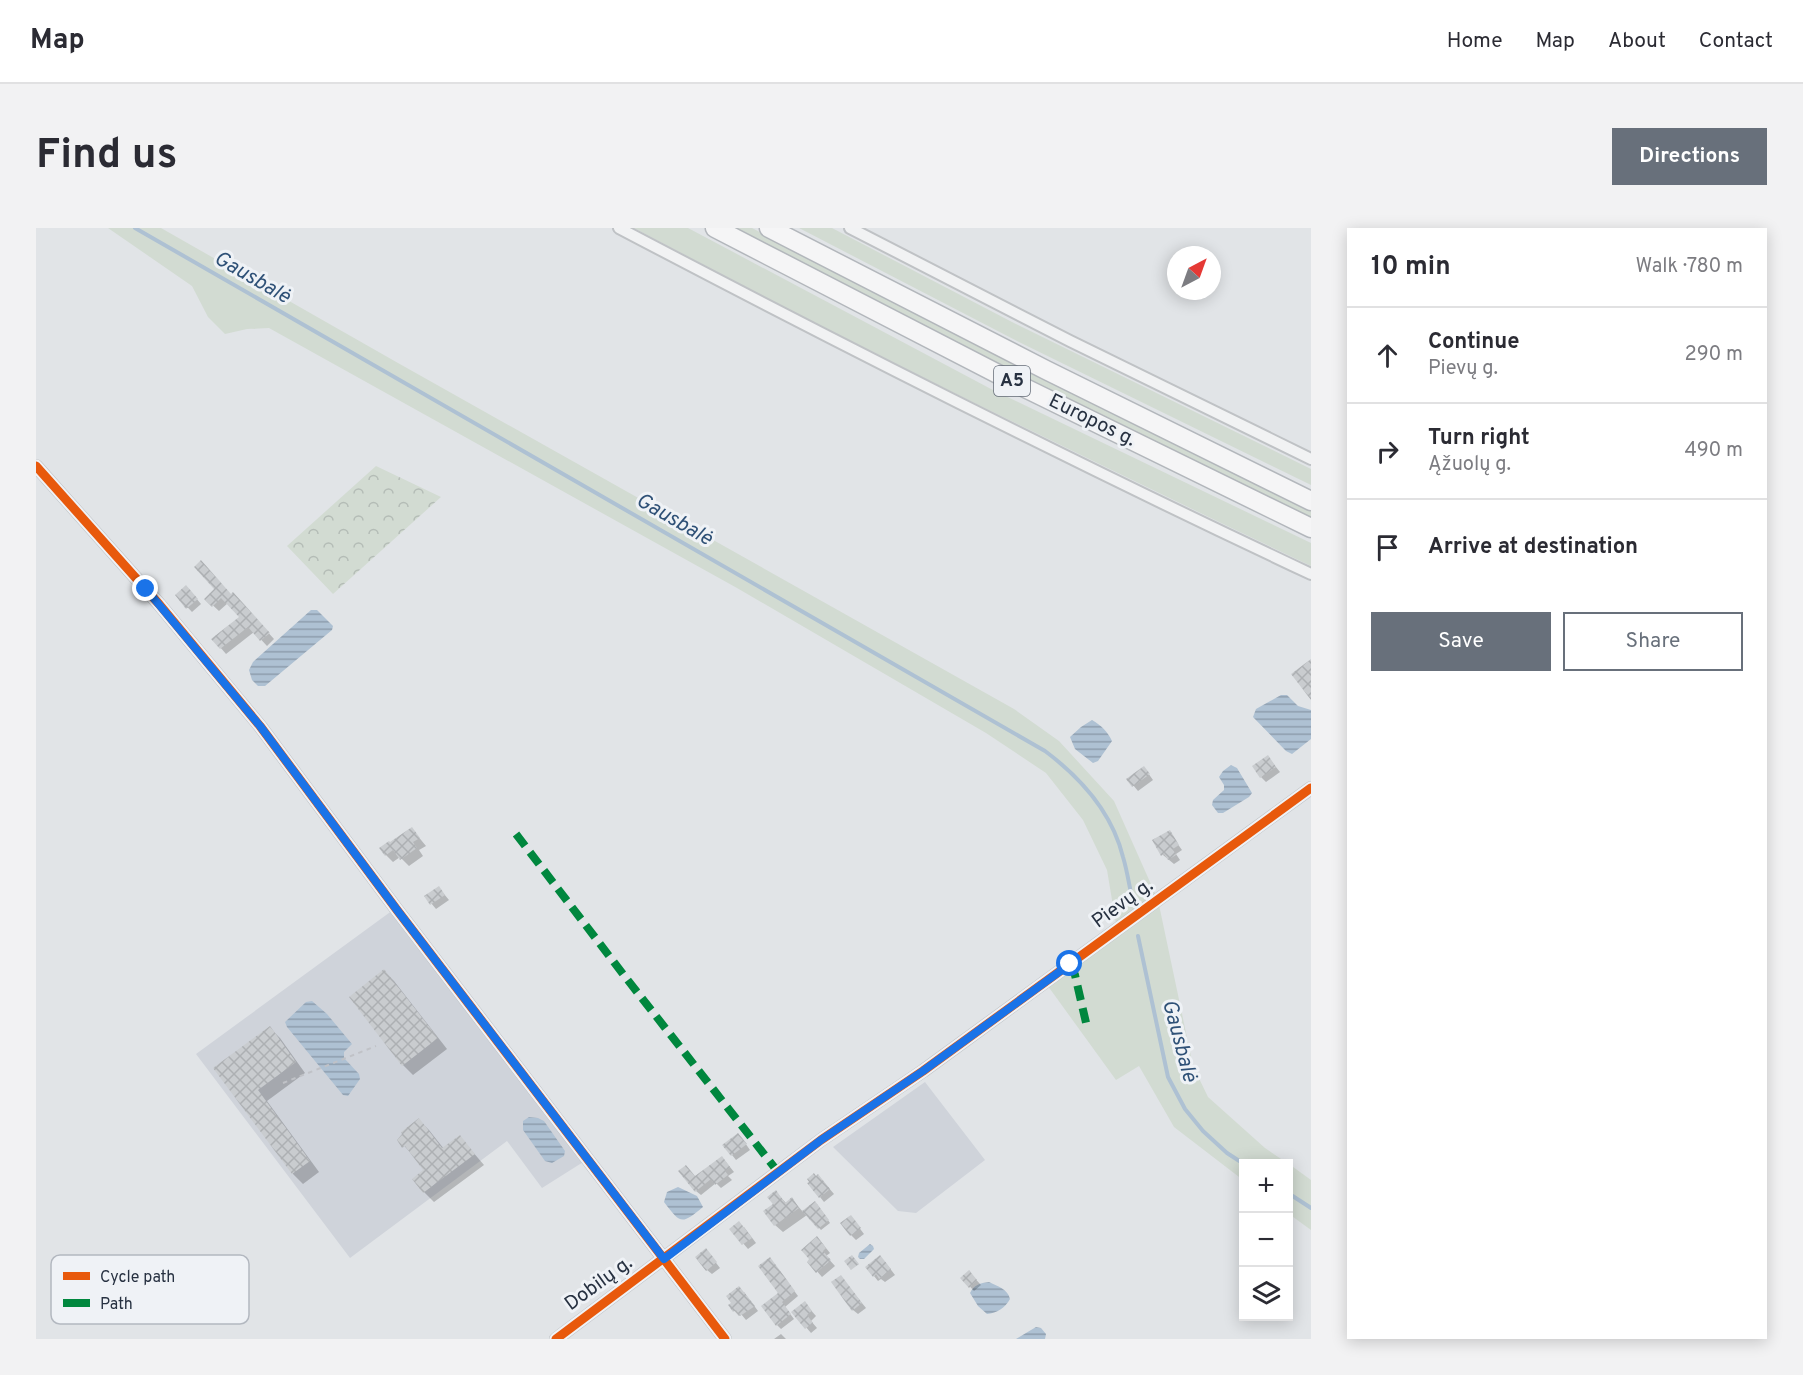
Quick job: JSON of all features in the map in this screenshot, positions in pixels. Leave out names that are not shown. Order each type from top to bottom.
[{"type":"highway","name":"Europos g.","points":[[715,228],[1005,378],[1311,528]]},
{"type":"highway","name":"Europos g.","points":[[769,228],[1056,375],[1311,501]]},
{"type":"street","points":[[619,228],[940,393],[1311,574]]},
{"type":"street","points":[[850,228],[1070,341],[1311,459]]},
{"type":"street","points":[[36,466],[146,589],[260,726],[402,917],[725,1339]]},
{"type":"street","name":"Pievų g.","points":[[664,1259],[821,1140],[923,1071],[1311,788]]},
{"type":"street","name":"Dobilų g.","points":[[556,1339],[664,1259]]},
{"type":"path","points":[[283,1083],[376,1046]]},
{"type":"shaded area","points":[[393,910],[588,1159],[542,1188],[507,1141],[350,1258],[196,1054]]},
{"type":"shaded area","points":[[925,1082],[985,1160],[916,1213],[898,1211],[833,1147]]},
{"type":"green space","points":[[108,228],[161,228],[1014,709],[1059,741],[1114,801],[1158,900],[1193,1066],[1208,1097],[1265,1148],[1281,1159],[1239,1159],[1239,1177],[1174,1127],[1139,1066],[1116,1080],[1045,982],[1117,930],[1107,870],[1083,820],[1046,773],[986,733],[737,588],[269,328],[247,329],[225,334],[208,317],[192,286]]},
{"type":"green space","points":[[634,228],[688,228],[991,389],[1311,543],[1311,566],[970,401]]},
{"type":"green space","points":[[733,228],[752,228],[1050,381],[1311,509],[1311,520],[1100,418]]},
{"type":"green space","points":[[799,228],[832,228],[1012,322],[1311,469],[1311,485],[1021,343]]},
{"type":"green space","points":[[376,466],[441,497],[333,594],[287,546]]},
{"type":"green space","points":[[1293,1167],[1311,1180],[1311,1230],[1293,1217]]},
{"type":"water","points":[[311,610],[317,610],[333,626],[332,630],[265,686],[258,686],[252,680],[249,670],[253,662]]},
{"type":"water","points":[[1281,695],[1287,695],[1298,706],[1311,710],[1311,739],[1292,754],[1286,751],[1253,717],[1256,709]]},
{"type":"water","points":[[1092,720],[1104,729],[1112,741],[1098,761],[1093,763],[1075,749],[1070,737]]},
{"type":"water","points":[[1231,765],[1237,768],[1252,793],[1223,813],[1218,813],[1212,805],[1213,800],[1224,790],[1219,777]]},
{"type":"water","points":[[312,1001],[327,1014],[352,1044],[344,1052],[344,1058],[359,1074],[360,1079],[348,1096],[343,1095],[285,1022],[306,1002]]},
{"type":"water","points":[[529,1117],[544,1121],[565,1151],[564,1156],[552,1163],[545,1161],[523,1130],[523,1121]]},
{"type":"water","points":[[678,1187],[697,1196],[703,1207],[685,1219],[674,1215],[664,1202],[667,1192]]},
{"type":"water","points":[[870,1244],[874,1249],[864,1259],[860,1259],[859,1253]]},
{"type":"water","points":[[989,1282],[1005,1290],[1010,1299],[1000,1310],[987,1314],[978,1306],[970,1293],[978,1285]]},
{"type":"water","points":[[1036,1327],[1041,1328],[1046,1334],[1045,1339],[1016,1339]]},
{"type":"building","points":[[201,560],[270,633],[260,641],[248,627],[220,649],[211,639],[239,617],[221,598],[212,607],[204,599],[214,589],[194,567]]},
{"type":"building","points":[[186,585],[198,599],[186,609],[175,595]]},
{"type":"building","points":[[1311,659],[1311,700],[1291,674]]},
{"type":"building","points":[[1268,755],[1276,767],[1260,778],[1252,766]]},
{"type":"building","points":[[1144,766],[1150,774],[1132,787],[1126,779]]},
{"type":"building","points":[[412,827],[420,838],[413,842],[417,848],[400,860],[393,850],[385,856],[379,848]]},
{"type":"building","points":[[1170,830],[1179,845],[1173,849],[1176,855],[1168,860],[1164,854],[1161,856],[1152,840]]},
{"type":"building","points":[[439,886],[445,895],[430,905],[424,896]]},
{"type":"building","points":[[384,969],[438,1038],[402,1066],[349,997]]},
{"type":"building","points":[[270,1026],[296,1062],[258,1090],[310,1161],[292,1174],[213,1068]]},
{"type":"building","points":[[419,1118],[442,1148],[460,1135],[475,1154],[423,1193],[412,1179],[423,1170],[405,1146],[402,1148],[397,1140],[401,1132]]},
{"type":"building","points":[[738,1133],[747,1144],[731,1156],[722,1145]]},
{"type":"building","points":[[722,1156],[730,1167],[725,1171],[728,1175],[715,1185],[711,1179],[695,1192],[678,1171],[686,1165],[695,1176]]},
{"type":"building","points":[[814,1173],[816,1176],[818,1174],[830,1189],[819,1198],[807,1183],[809,1182],[807,1179]]},
{"type":"building","points":[[776,1190],[785,1203],[792,1197],[799,1208],[774,1226],[763,1211],[773,1204],[767,1197]]},
{"type":"building","points":[[815,1201],[829,1220],[818,1229],[802,1211]]},
{"type":"building","points":[[851,1215],[861,1228],[850,1236],[840,1223]]},
{"type":"building","points":[[739,1221],[752,1238],[742,1245],[729,1229]]},
{"type":"building","points":[[817,1236],[826,1248],[823,1251],[831,1260],[816,1273],[801,1250]]},
{"type":"building","points":[[706,1248],[717,1262],[706,1271],[695,1257]]},
{"type":"building","points":[[852,1255],[859,1264],[851,1270],[844,1261]]},
{"type":"building","points":[[880,1255],[891,1269],[879,1279],[876,1274],[873,1277],[865,1267]]},
{"type":"building","points":[[770,1257],[795,1291],[782,1302],[791,1314],[776,1326],[761,1306],[778,1293],[758,1266]]},
{"type":"building","points":[[969,1270],[977,1280],[969,1288],[960,1278]]},
{"type":"building","points":[[841,1275],[862,1303],[852,1311],[831,1282]]},
{"type":"building","points":[[739,1286],[755,1306],[740,1316],[728,1305],[731,1303],[726,1296]]},
{"type":"building","points":[[805,1301],[812,1311],[807,1315],[813,1323],[805,1329],[791,1312]]},
{"type":"waterway","name":"Gausbalė","points":[[135,228],[1045,751],[1083,785],[1103,811],[1118,841],[1132,898]]},
{"type":"waterway","name":"Gausbalė","points":[[1138,936],[1168,1077],[1185,1109],[1203,1131],[1239,1161]]},
{"type":"waterway","name":"Gausbalė","points":[[1293,1196],[1311,1208]]},
{"type":"marked path","points":[[516,834],[778,1172]]},
{"type":"marked path","points":[[1070,964],[1075,975],[1087,1027]]},
{"type":"cycle path","points":[[36,466],[159,604],[260,726],[397,910],[725,1339]]},
{"type":"cycle path","points":[[556,1339],[821,1140],[923,1071],[1311,788]]},
{"type":"route","points":[[146,589],[260,726],[397,910],[664,1259],[821,1140],[923,1071],[1070,964]]}]
